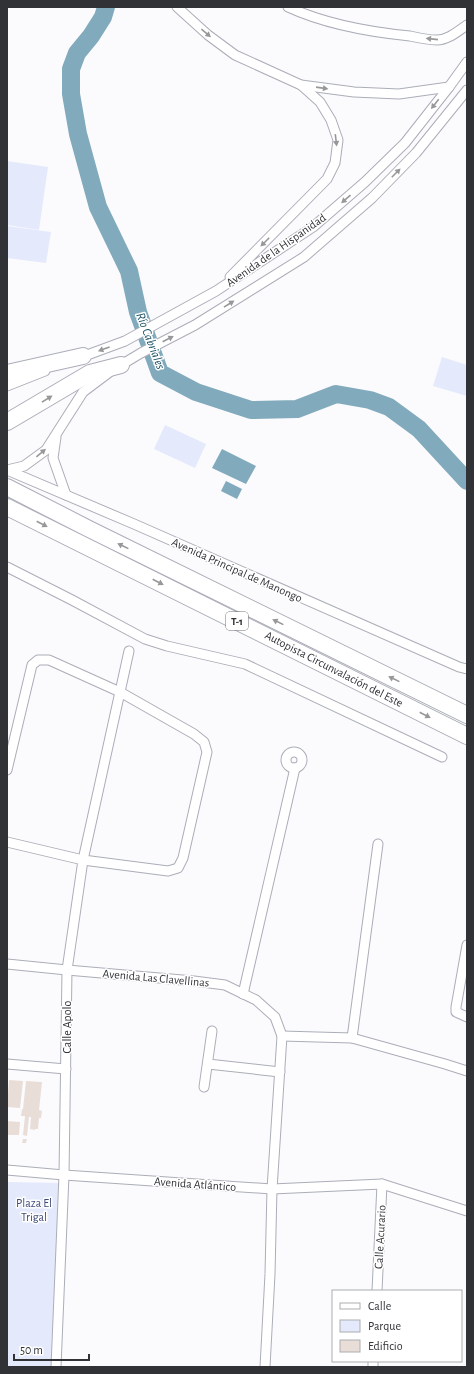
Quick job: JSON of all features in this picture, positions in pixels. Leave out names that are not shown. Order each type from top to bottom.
[{"type":"highway","points":[[7,373],[83,356]]},
{"type":"highway","points":[[10,421],[90,373],[121,365]]},
{"type":"highway","name":"Autopista Circunvalación del Este","points":[[7,487],[89,529],[467,715]]},
{"type":"highway","name":"Autopista Circunvalación del Este","points":[[7,507],[467,736]]},
{"type":"street","points":[[177,7],[235,55],[301,85],[354,92],[399,94],[449,87]]},
{"type":"street","points":[[288,7],[306,15],[364,29],[438,40],[454,34],[467,25]]},
{"type":"street","name":"Avenida de la Hispanidad","points":[[7,386],[125,341],[216,291],[313,227],[366,182],[405,143],[467,62]]},
{"type":"street","points":[[216,291],[327,179],[335,163],[338,140],[331,120],[320,102],[301,85]]},
{"type":"street","name":"Avenida de la Hispanidad","points":[[7,470],[24,466],[46,450],[56,432],[83,392],[121,365],[196,325],[304,257],[372,198],[416,153],[467,90]]},
{"type":"street","points":[[56,432],[53,458],[66,495]]},
{"type":"street","name":"Avenida Principal de Manongo","points":[[7,470],[459,667],[467,669]]},
{"type":"street","points":[[7,567],[144,639],[167,646],[245,664],[442,757]]},
{"type":"street","name":"Calle Apolo","points":[[56,1367],[64,1175],[67,970],[83,860],[129,651]]},
{"type":"street","points":[[7,770],[32,665],[38,660],[49,660],[120,692],[194,734],[204,742],[207,752],[183,858],[178,868],[168,871],[83,860],[7,842]]},
{"type":"street","points":[[244,994],[295,768]]},
{"type":"street","points":[[352,1038],[378,844]]},
{"type":"street","points":[[467,945],[456,1012],[467,1017]]},
{"type":"street","name":"Avenida Las Clavellinas","points":[[7,964],[225,985],[256,1000],[275,1017],[282,1036]]},
{"type":"street","points":[[204,1087],[212,1031]]},
{"type":"street","points":[[265,1367],[270,1274],[272,1188],[282,1036],[352,1038],[467,1071]]},
{"type":"street","points":[[7,1064],[66,1069]]},
{"type":"street","points":[[208,1064],[280,1072]]},
{"type":"street","name":"Avenida Atlántico","points":[[7,1170],[272,1188],[382,1184],[467,1211]]},
{"type":"street","name":"Calle Acurario","points":[[377,1290],[382,1184]]},
{"type":"green space","points":[[7,161],[48,167],[39,230],[7,225]]},
{"type":"green space","points":[[7,226],[51,232],[46,263],[7,258]]},
{"type":"green space","points":[[442,357],[467,365],[467,396],[433,386]]},
{"type":"green space","points":[[165,425],[206,444],[195,468],[154,449]]},
{"type":"green space","name":"Plaza El Trigal","points":[[7,1182],[62,1183],[52,1367],[7,1367]]},
{"type":"water","points":[[222,449],[256,466],[246,484],[212,468]]},
{"type":"water","points":[[226,481],[242,489],[237,499],[221,491]]},
{"type":"building","points":[[9,1080],[23,1081],[20,1108],[7,1107]]},
{"type":"building","points":[[26,1081],[42,1082],[39,1110],[42,1111],[41,1118],[39,1118],[38,1129],[30,1129],[31,1117],[29,1117],[27,1136],[23,1135],[25,1116],[21,1116]]},
{"type":"building","points":[[7,1121],[20,1122],[19,1135],[7,1135]]},
{"type":"building","points":[[23,1139],[27,1139],[26,1143],[22,1143]]},
{"type":"waterway","name":"Río Cabriales","points":[[106,7],[103,17],[91,36],[77,53],[71,69],[71,94],[78,134],[98,207],[129,271],[138,312],[160,373],[196,392],[251,410],[297,409],[336,394],[370,400],[389,407],[419,429],[467,481]]}]
